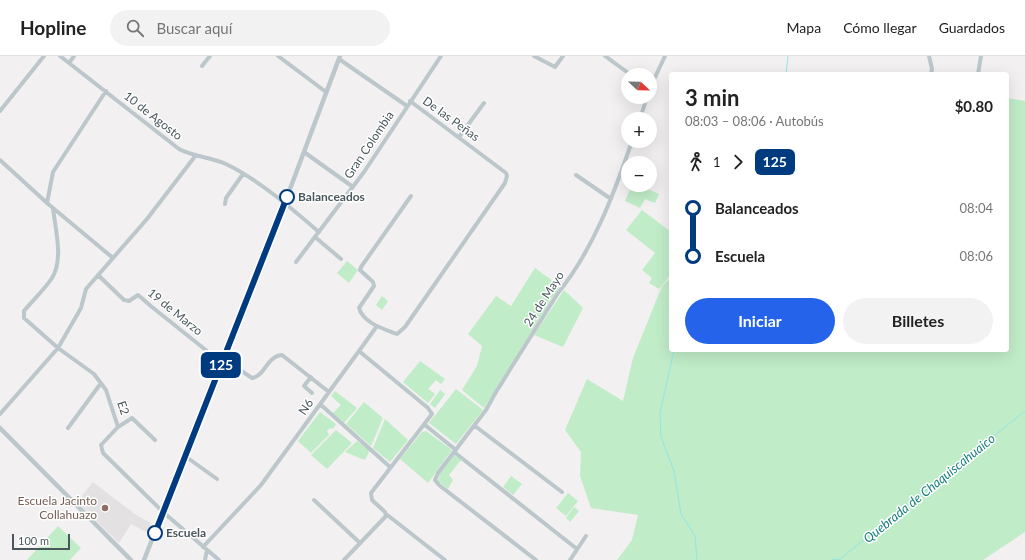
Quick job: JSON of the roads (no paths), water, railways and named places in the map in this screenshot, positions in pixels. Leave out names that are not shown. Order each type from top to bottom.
[{"type":"street","points":[[0,111],[44,56]]},
{"type":"street","name":"10 de Agosto","points":[[60,56],[179,149],[221,162],[243,174],[285,203],[319,232]]},
{"type":"street","points":[[69,63],[74,56]]},
{"type":"street","points":[[202,66],[210,56]]},
{"type":"street","points":[[278,56],[326,92]]},
{"type":"street","name":"Gran Colombia","points":[[296,262],[353,187],[441,56]]},
{"type":"street","points":[[534,56],[555,67],[563,56]]},
{"type":"street","points":[[605,56],[621,68]]},
{"type":"street","points":[[657,73],[665,56]]},
{"type":"street","points":[[929,56],[931,72]]},
{"type":"street","points":[[978,72],[981,56]]},
{"type":"street","points":[[144,560],[285,203],[339,58]]},
{"type":"street","name":"De las Peñas","points":[[339,58],[406,106]]},
{"type":"street","points":[[48,203],[53,172],[106,92]]},
{"type":"street","name":"De las Peñas","points":[[377,326],[397,334],[400,333],[507,179],[506,173],[410,101]]},
{"type":"street","points":[[459,137],[484,103]]},
{"type":"street","name":"24 de Mayo","points":[[536,560],[436,482],[437,475],[475,426],[558,293],[570,279],[611,199],[629,148]]},
{"type":"street","points":[[304,152],[353,187]]},
{"type":"street","points":[[0,414],[58,348],[81,308],[86,289],[147,219],[196,155]]},
{"type":"street","points":[[0,160],[53,208],[113,258]]},
{"type":"street","points":[[225,204],[226,198],[243,174]]},
{"type":"street","points":[[576,175],[611,199]]},
{"type":"street","points":[[377,326],[366,319],[359,308],[374,286],[373,282],[362,272],[361,267],[411,196]]},
{"type":"street","name":"E2","points":[[53,208],[57,256],[56,268],[53,277],[24,311],[23,316],[58,348],[94,374],[101,383],[106,390],[118,427],[102,443],[101,450],[163,512]]},
{"type":"street","points":[[315,237],[341,259]]},
{"type":"street","name":"19 de Marzo","points":[[98,275],[124,300],[129,301],[138,295],[143,297],[152,307],[223,361],[252,378],[256,377],[271,360],[282,355],[329,392]]},
{"type":"street","name":"N6","points":[[203,547],[261,485],[377,326]]},
{"type":"street","points":[[359,351],[428,408],[432,414],[370,495],[372,500],[386,514],[446,560]]},
{"type":"street","points":[[311,377],[304,386],[312,393]]},
{"type":"street","points":[[68,428],[101,383]]},
{"type":"street","points":[[320,404],[390,467]]},
{"type":"street","points":[[118,427],[132,418],[155,440]]},
{"type":"street","points":[[425,425],[454,452],[577,549]]},
{"type":"street","points":[[475,426],[562,492]]},
{"type":"street","points":[[1,431],[131,560]]},
{"type":"street","points":[[185,456],[217,479]]},
{"type":"street","points":[[314,500],[360,543]]},
{"type":"street","points":[[163,512],[219,560]]},
{"type":"street","points":[[344,560],[386,514]]},
{"type":"street","points":[[570,560],[586,536]]},
{"type":"street","points":[[205,560],[207,550]]},
{"type":"waterway","points":[[786,72],[788,56]]},
{"type":"waterway","points":[[674,352],[660,413],[661,437],[674,471],[681,514],[695,536],[697,560]]},
{"type":"waterway","name":"Quebrada de Chaquiscahuaico","points":[[831,560],[840,559],[1025,411]]},
{"type":"place","name":"Balanceados","points":[[287,197]]},
{"type":"place","name":"Escuela Jacinto Collahuazo","points":[[105,508]]},
{"type":"place","name":"Escuela","points":[[155,533]]}]
